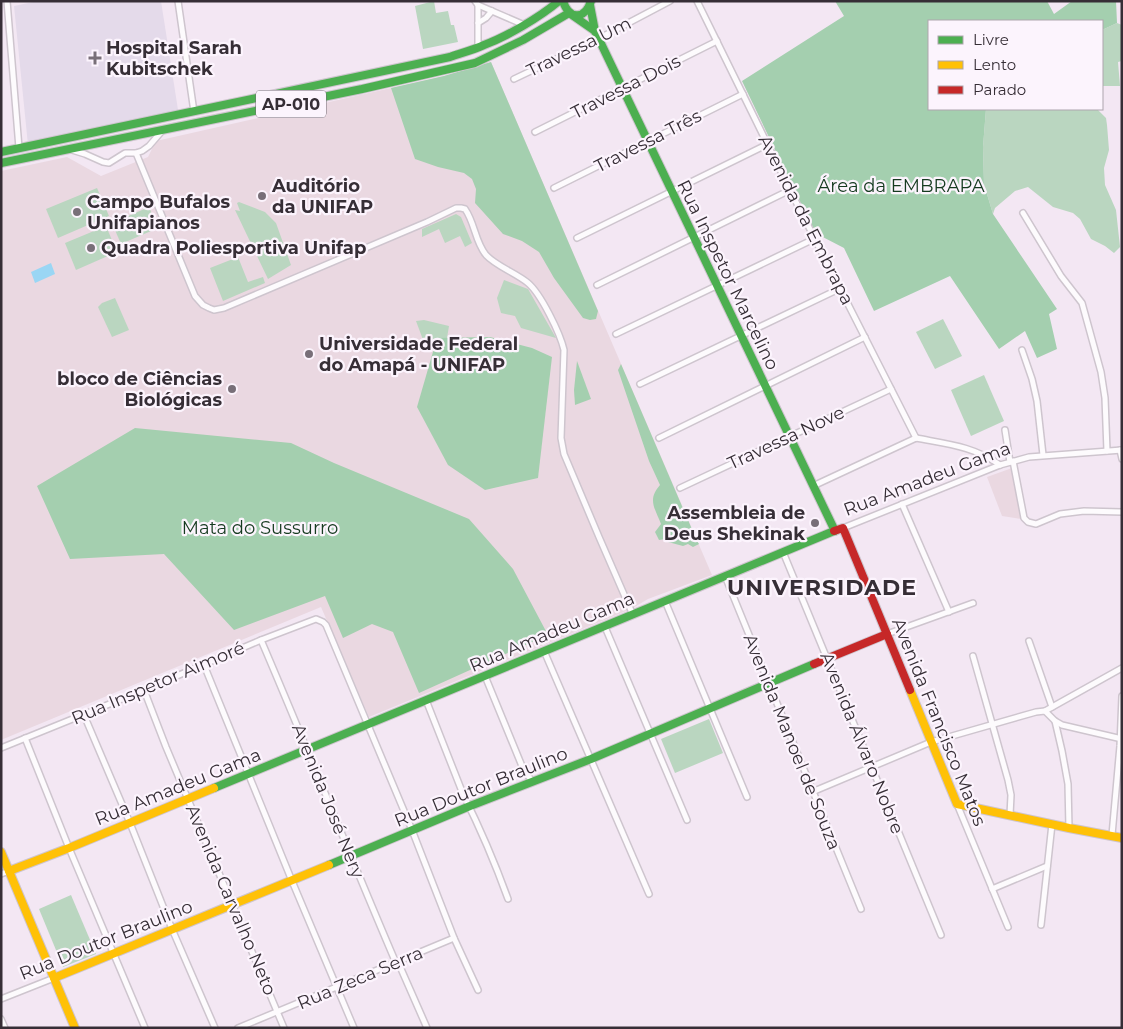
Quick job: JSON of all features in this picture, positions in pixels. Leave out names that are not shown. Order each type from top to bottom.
[{"type":"street","points":[[7,1],[18,148]]},
{"type":"street","points":[[178,1],[194,112]]},
{"type":"street","name":"AP-010","points":[[1,152],[56,142],[450,57],[502,37],[561,1],[570,14]]},
{"type":"street","name":"Travessa Um","points":[[514,79],[597,35],[670,1]]},
{"type":"street","name":"Avenida da Embrapa","points":[[697,1],[790,190],[916,438]]},
{"type":"street","points":[[477,3],[522,24]]},
{"type":"street","points":[[477,3],[478,47]]},
{"type":"street","name":"AP-010","points":[[1,163],[362,89],[475,63],[523,40],[570,14],[583,14],[588,10],[590,3]]},
{"type":"street","name":"Rua Inspetor Marcelino","points":[[590,3],[597,35],[622,89],[813,486],[839,530]]},
{"type":"street","points":[[478,23],[492,11]]},
{"type":"street","name":"Rua Inspetor Marcelino","points":[[570,14],[597,35]]},
{"type":"street","name":"Travessa Dois","points":[[535,132],[717,41]]},
{"type":"street","name":"Travessa Três","points":[[554,188],[743,94]]},
{"type":"street","points":[[69,149],[109,163],[125,153],[142,151],[163,130]]},
{"type":"street","points":[[576,238],[768,144]]},
{"type":"street","points":[[136,153],[196,296],[203,305],[214,310],[224,308],[272,288],[456,208],[465,210],[480,246],[486,254],[532,287],[553,321],[562,342],[564,350],[561,438],[564,454],[633,614]]},
{"type":"street","points":[[597,285],[790,190]]},
{"type":"street","points":[[1023,213],[1061,276],[1082,303],[1101,372],[1105,398],[1107,451]]},
{"type":"street","points":[[616,334],[816,238]]},
{"type":"street","points":[[640,384],[841,288]]},
{"type":"street","points":[[659,438],[865,337]]},
{"type":"street","points":[[1022,350],[1037,400],[1043,455]]},
{"type":"street","name":"Travessa Nove","points":[[680,488],[891,389]]},
{"type":"street","points":[[1004,430],[1024,518],[1028,522],[1036,524],[1060,514],[1122,512]]},
{"type":"street","points":[[813,486],[916,438],[976,451],[991,458],[1000,465]]},
{"type":"street","points":[[1121,450],[1122,459]]},
{"type":"street","name":"Rua Amadeu Gama","points":[[5,873],[783,552],[1000,465],[1043,455],[1121,450]]},
{"type":"street","points":[[902,504],[949,612]]},
{"type":"street","name":"Avenida Francisco Matos","points":[[839,530],[887,634],[1008,927]]},
{"type":"street","name":"Avenida Álvaro Nobre","points":[[783,552],[941,935]]},
{"type":"street","name":"Avenida Manoel de Souza","points":[[725,576],[861,908]]},
{"type":"street","points":[[665,601],[747,797]]},
{"type":"street","name":"Rua Doutor Braulino","points":[[1,999],[292,881],[470,806],[591,759],[887,634],[973,603]]},
{"type":"street","name":"Rua Inspetor Aimoré","points":[[1,748],[316,619],[326,625],[367,724]]},
{"type":"street","points":[[605,626],[687,820]]},
{"type":"street","name":"Avenida José Nery","points":[[261,640],[350,857],[426,1028]]},
{"type":"street","points":[[1029,641],[1052,707]]},
{"type":"street","points":[[544,651],[649,894]]},
{"type":"street","points":[[973,656],[1011,792],[1010,815]]},
{"type":"street","points":[[204,664],[354,1028]]},
{"type":"street","points":[[812,792],[931,742],[1023,715],[1045,711],[1122,668]]},
{"type":"street","points":[[485,676],[524,771],[534,782]]},
{"type":"street","name":"Avenida Carvalho Neto","points":[[144,690],[284,1028]]},
{"type":"street","points":[[1112,836],[1121,738],[1122,696]]},
{"type":"street","points":[[426,700],[463,794],[495,863],[508,899]]},
{"type":"street","points":[[1045,711],[1055,722],[1062,751],[1068,784],[1069,828]]},
{"type":"street","points":[[84,714],[172,929],[215,1028]]},
{"type":"street","points":[[1055,722],[1121,738]]},
{"type":"street","points":[[367,724],[412,830],[454,938],[478,990]]},
{"type":"street","points":[[25,738],[145,1028]]},
{"type":"street","points":[[957,804],[1122,838]]},
{"type":"street","points":[[1041,925],[1052,824]]},
{"type":"street","points":[[1,852],[5,873],[75,1028]]},
{"type":"street","points":[[992,889],[1047,866]]},
{"type":"street","name":"Rua Zeca Serra","points":[[238,1028],[454,938]]},
{"type":"street","points":[[1,1019],[5,1028]]},
{"type":"shaded area","name":"Hospital Sarah Kubitschek","points":[[38,1],[161,1],[178,110],[28,145],[14,6]]},
{"type":"shaded area","name":"Universidade Federal do Amapá - UNIFAP","points":[[491,62],[712,575],[648,599],[631,609],[369,717],[321,607],[1,740],[1,171],[67,157],[101,176],[148,157],[156,141],[444,76]]},
{"type":"shaded area","points":[[1012,468],[1021,519],[1002,516],[987,477]]},
{"type":"green space","points":[[434,1],[436,13],[448,11],[458,42],[423,49],[415,6]]},
{"type":"green space","name":"Área da EMBRAPA","points":[[835,1],[1047,1],[1054,14],[1072,1],[1116,1],[1117,23],[1103,30],[1103,20],[928,20],[928,110],[986,110],[983,147],[984,184],[993,214],[1057,309],[1049,314],[1057,349],[1037,358],[1025,331],[999,349],[950,276],[874,311],[844,248],[815,233],[742,81],[844,16]]},
{"type":"green space","points":[[1117,23],[1122,25],[1122,61],[1118,62],[1120,86],[1103,86],[1103,30]]},
{"type":"green space","points":[[491,62],[598,311],[596,319],[583,318],[554,278],[539,252],[522,241],[503,234],[475,203],[476,189],[472,179],[464,173],[415,159],[391,88],[444,76]]},
{"type":"green space","points":[[986,110],[1098,110],[1106,118],[1109,150],[1104,168],[1105,185],[1116,210],[1120,247],[1114,253],[1091,239],[1080,219],[1073,213],[1053,207],[1028,187],[1015,191],[995,208],[993,214],[984,184],[983,147]]},
{"type":"green space","name":"Campo Bufalos Unifapianos","points":[[97,188],[109,216],[58,238],[46,209]]},
{"type":"green space","points":[[239,202],[265,212],[276,223],[291,265],[268,279],[235,210],[240,211],[237,203]]},
{"type":"green space","points":[[149,207],[158,228],[121,244],[112,223]]},
{"type":"green space","points":[[456,214],[461,217],[472,243],[465,247],[460,236],[445,243],[439,229],[422,237],[422,229]]},
{"type":"green space","name":"Quadra Poliesportiva Unifap","points":[[106,226],[117,252],[76,270],[65,243]]},
{"type":"green space","points":[[238,257],[248,282],[263,277],[265,283],[223,301],[210,268]]},
{"type":"green space","points":[[504,280],[528,289],[556,338],[521,328],[515,316],[501,313],[497,298]]},
{"type":"green space","points":[[115,298],[129,330],[112,337],[98,307],[102,303]]},
{"type":"green space","points":[[943,319],[962,356],[935,369],[916,332]]},
{"type":"green space","points":[[424,320],[449,326],[447,338],[437,338],[436,344],[425,345],[416,321]]},
{"type":"green space","points":[[490,337],[532,348],[552,357],[538,478],[485,490],[448,465],[417,407],[437,338]]},
{"type":"green space","points":[[577,361],[591,399],[575,405],[574,390]]},
{"type":"green space","points":[[621,364],[699,544],[693,547],[688,544],[683,546],[668,542],[666,539],[659,540],[655,532],[661,524],[653,500],[656,490],[660,485],[649,461],[618,370]]},
{"type":"green space","points":[[984,375],[1004,421],[971,436],[951,390]]},
{"type":"green space","name":"Mata do Sussurro","points":[[135,428],[291,443],[334,463],[469,519],[513,569],[548,635],[419,693],[393,632],[372,624],[343,638],[325,596],[234,630],[164,554],[70,559],[37,486]]},
{"type":"green space","points":[[709,719],[723,753],[675,773],[661,739]]},
{"type":"green space","points":[[71,895],[96,954],[63,967],[39,909]]},
{"type":"water","points":[[51,263],[55,274],[35,283],[31,272]]},
{"type":"traffic: fast","points":[[1,152],[450,57],[503,37],[533,20],[559,1]]},
{"type":"traffic: fast","points":[[563,1],[569,12],[577,15],[585,12],[591,1]]},
{"type":"traffic: fast","points":[[590,5],[595,31],[835,531]]},
{"type":"traffic: fast","points":[[1,163],[362,89],[475,63],[523,40],[569,13]]},
{"type":"traffic: fast","points":[[572,15],[595,31]]},
{"type":"traffic: fast","points":[[214,788],[834,531]]},
{"type":"traffic: fast","points":[[329,865],[470,806],[591,759],[814,664]]},
{"type":"traffic: slow","points":[[910,690],[957,804],[1122,838]]},
{"type":"traffic: slow","points":[[9,871],[214,788]]},
{"type":"traffic: slow","points":[[1,852],[75,1028]]},
{"type":"traffic: slow","points":[[54,978],[329,865]]},
{"type":"traffic: jam","points":[[834,531],[843,528],[910,690]]},
{"type":"traffic: jam","points":[[814,664],[887,634]]},
{"type":"place","name":"Hospital Sarah Kubitschek","points":[[95,58]]},
{"type":"place","name":"Auditório da UNIFAP","points":[[262,196]]},
{"type":"place","name":"Campo Bufalos Unifapianos","points":[[77,212]]},
{"type":"place","name":"Quadra Poliesportiva Unifap","points":[[91,248]]},
{"type":"place","name":"Universidade Federal do Amapá - UNIFAP","points":[[309,354]]},
{"type":"place","name":"bloco de Ciências Biológicas","points":[[232,389]]},
{"type":"place","name":"Assembleia de Deus Shekinak","points":[[815,523]]},
{"type":"district","name":"UNIVERSIDADE","points":[[822,587]]}]
